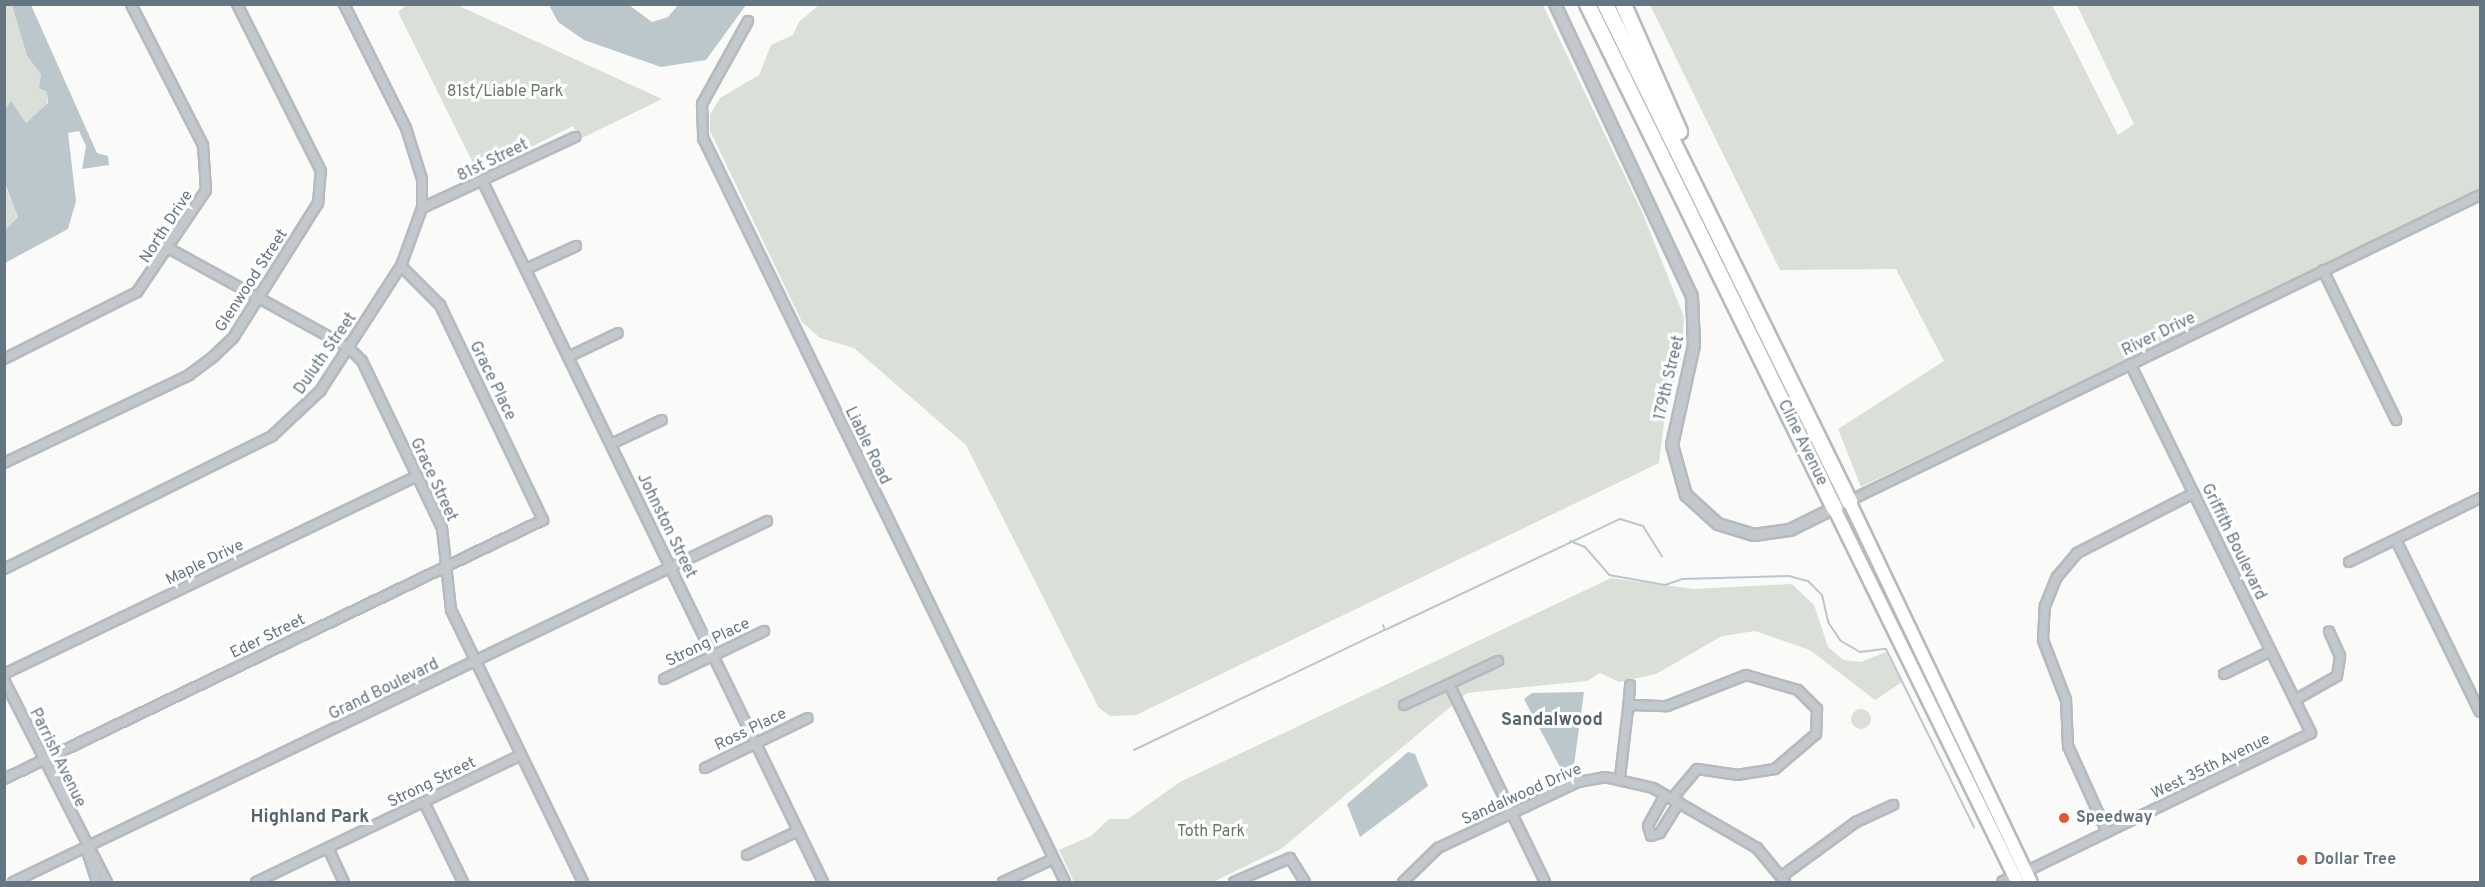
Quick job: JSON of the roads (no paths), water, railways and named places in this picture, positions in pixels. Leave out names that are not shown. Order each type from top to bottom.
[{"type":"highway","name":"Cline Avenue","points":[[1605,4],[1849,501]]},
{"type":"highway","points":[[1623,4],[1686,146],[1697,188]]},
{"type":"highway","name":"Cline Avenue","points":[[1589,8],[1834,508]]},
{"type":"main road","name":"Cline Avenue","points":[[1849,501],[2018,879]]},
{"type":"main road","name":"Cline Avenue","points":[[1834,508],[2018,879]]},
{"type":"street","name":"North Drive","points":[[4,359],[122,302],[150,279],[206,190],[207,157],[130,4]]},
{"type":"street","name":"Glenwood Street","points":[[4,463],[189,375],[233,338],[318,203],[323,182],[237,4]]},
{"type":"street","name":"Duluth Street","points":[[4,568],[248,452],[300,413],[349,348],[401,266],[422,208],[416,152],[344,4]]},
{"type":"street","name":"179th Street","points":[[1555,4],[1692,297],[1695,345],[1673,435],[1682,487],[1709,519],[1745,534],[1784,531],[1849,501]]},
{"type":"street","name":"Liable Road","points":[[748,21],[702,104],[702,138],[1065,882]]},
{"type":"street","name":"81st Street","points":[[422,208],[483,182],[575,137]]},
{"type":"street","name":"Johnston Street","points":[[483,182],[823,882]]},
{"type":"street","name":"River Drive","points":[[1849,501],[2481,195]]},
{"type":"street","points":[[526,269],[576,246]]},
{"type":"street","name":"Grace Street","points":[[170,249],[349,348],[362,362],[442,528],[451,610],[583,882]]},
{"type":"street","name":"Grace Place","points":[[401,266],[428,287],[440,305],[543,520]]},
{"type":"street","points":[[2323,270],[2396,420]]},
{"type":"street","points":[[568,357],[618,333]]},
{"type":"street","name":"Griffith Boulevard","points":[[2130,364],[2311,733]]},
{"type":"street","points":[[611,444],[662,420]]},
{"type":"street","name":"Maple Drive","points":[[4,674],[417,476]]},
{"type":"street","points":[[2107,832],[2068,746],[2066,700],[2043,640],[2045,606],[2057,577],[2077,553],[2194,493]]},
{"type":"street","points":[[2349,562],[2481,498]]},
{"type":"street","name":"Eder Street","points":[[4,779],[543,520]]},
{"type":"street","name":"Grand Boulevard","points":[[13,882],[767,521]]},
{"type":"street","points":[[2396,540],[2481,712]]},
{"type":"street","name":"Strong Place","points":[[664,679],[764,631]]},
{"type":"street","points":[[2295,700],[2337,676],[2340,656],[2329,631]]},
{"type":"street","points":[[2224,674],[2271,651]]},
{"type":"street","points":[[1404,705],[1498,661]]},
{"type":"street","points":[[1628,709],[1640,703],[1667,706],[1746,675],[1798,690],[1817,708],[1816,734],[1775,769],[1738,775],[1697,770],[1672,799]]},
{"type":"street","name":"Parrish Avenue","points":[[4,680],[86,848],[107,882]]},
{"type":"street","points":[[1449,684],[1545,882]]},
{"type":"street","points":[[1620,777],[1630,685]]},
{"type":"street","name":"Ross Place","points":[[705,768],[808,718]]},
{"type":"street","name":"West 35th Avenue","points":[[2018,879],[2107,832],[2311,733]]},
{"type":"street","name":"Strong Street","points":[[256,882],[521,754]]},
{"type":"street","name":"Sandalwood Drive","points":[[1403,882],[1438,848],[1578,782],[1620,777],[1672,799],[1757,848],[1784,879]]},
{"type":"street","points":[[424,802],[463,882]]},
{"type":"street","points":[[1784,879],[1856,822],[1893,805]]},
{"type":"street","points":[[747,855],[798,831]]},
{"type":"street","name":"Parrish Avenue","points":[[86,848],[97,882]]},
{"type":"street","points":[[328,848],[344,882]]},
{"type":"street","points":[[1234,882],[1290,858],[1305,882]]},
{"type":"street","points":[[1003,882],[1053,859]]},
{"type":"waterway","points":[[1383,625],[1385,630],[1620,519],[1643,526],[1662,557]]},
{"type":"waterway","points":[[1570,541],[1585,547],[1609,575],[1665,585],[1682,579],[1789,576],[1808,581],[1822,595],[1828,622],[1841,641],[1860,652],[1886,649],[1974,827]]},
{"type":"waterway","points":[[1134,750],[1385,630]]},
{"type":"place","name":"Speedway","points":[[2064,818]]},
{"type":"place","name":"Dollar Tree","points":[[2302,860]]},
{"type":"district","name":"Sandalwood","points":[[1552,721]]},
{"type":"district","name":"Highland Park","points":[[310,818]]},
{"type":"park label","name":"81st/Liable Park","points":[[505,92]]},
{"type":"park label","name":"Toth Park","points":[[1211,832]]}]
